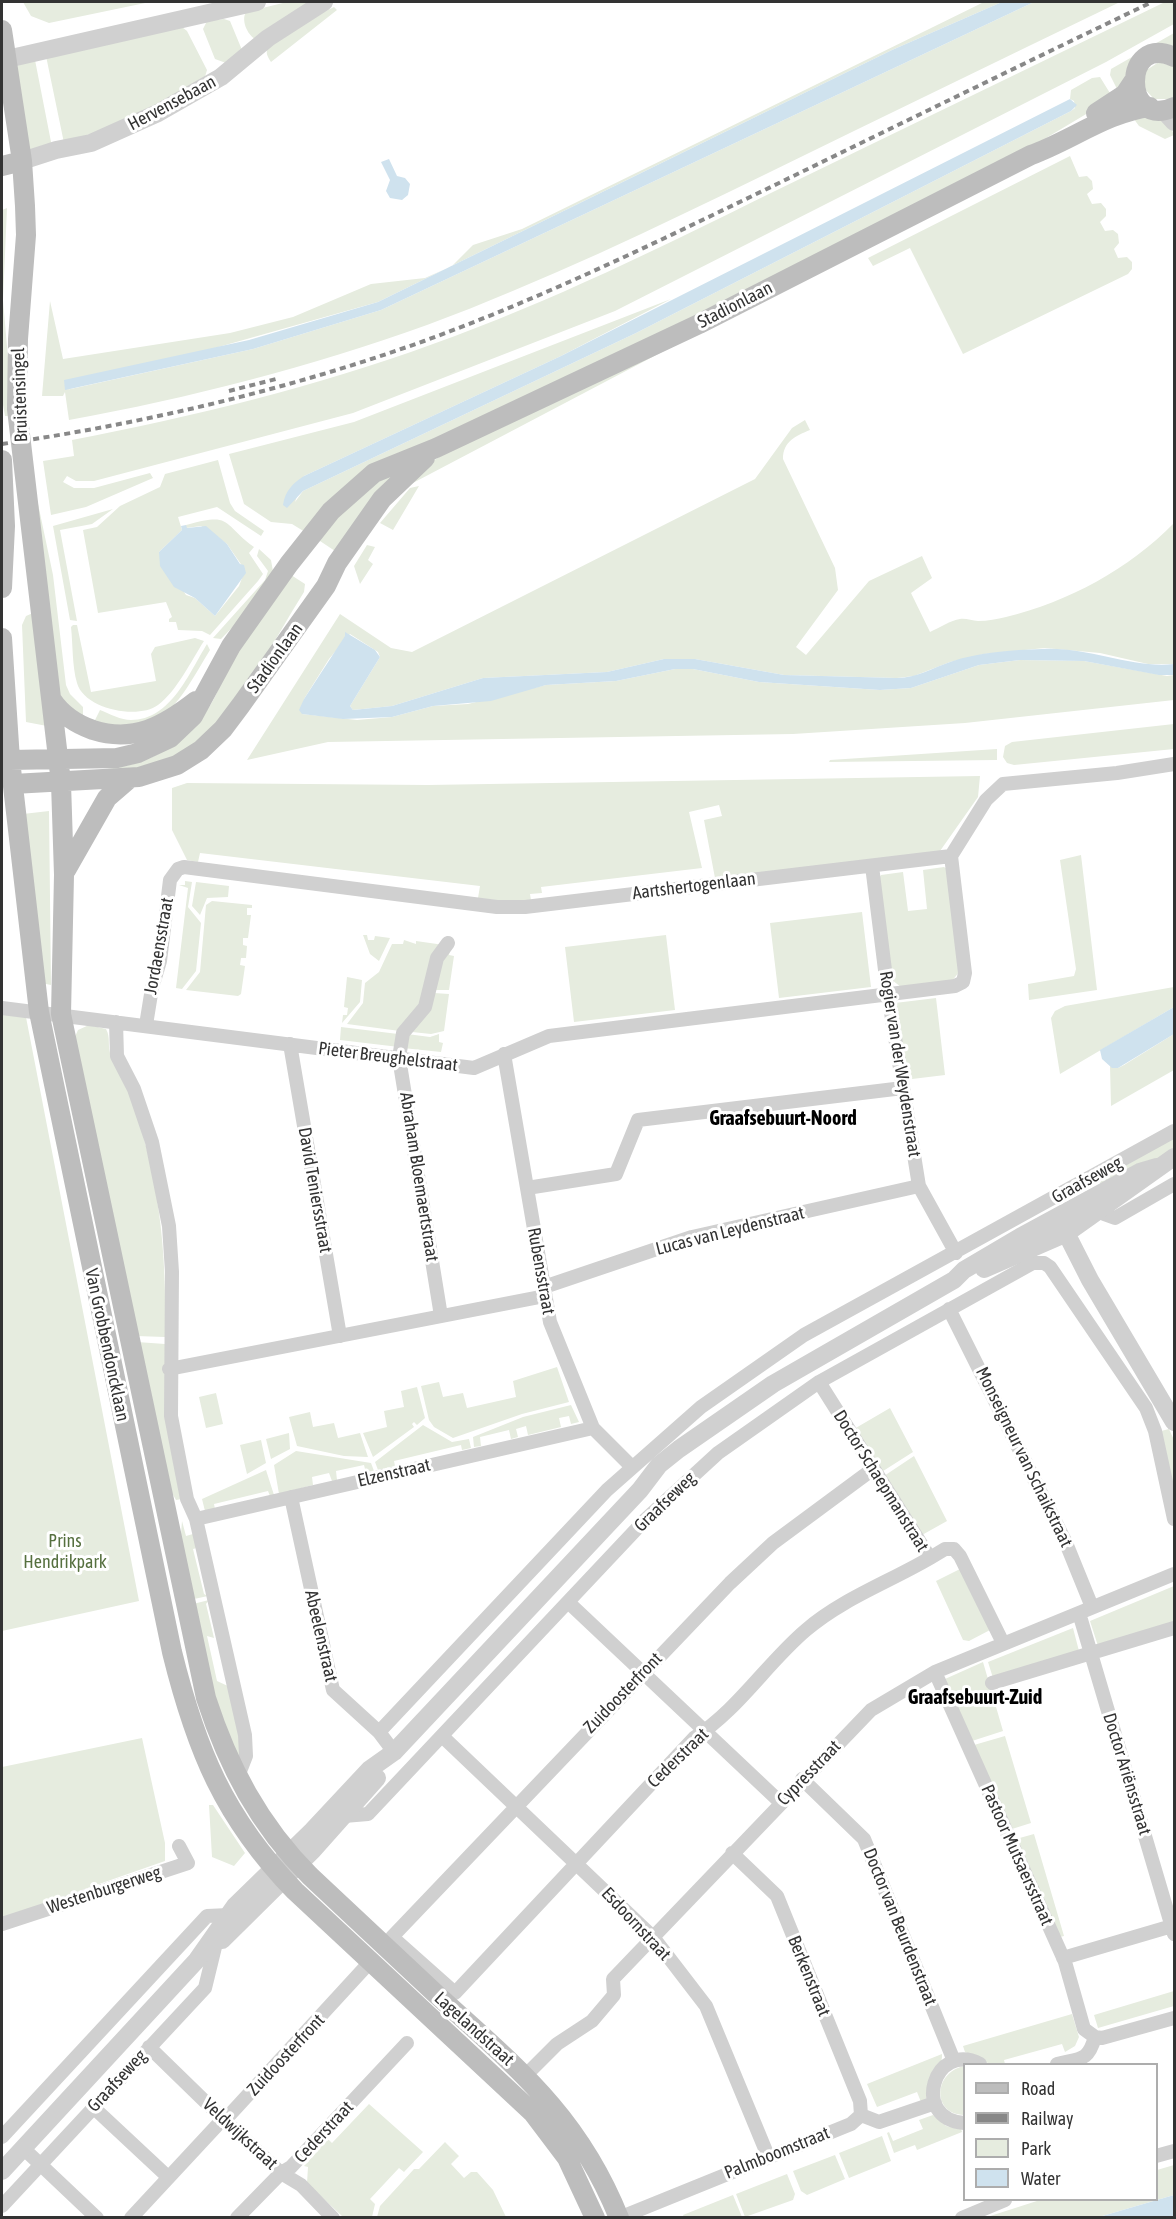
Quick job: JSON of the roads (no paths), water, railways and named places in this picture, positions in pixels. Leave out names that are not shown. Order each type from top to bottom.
[{"type":"main road","name":"Bruistensingel","points":[[2,30],[4,60],[22,161],[26,235],[18,339],[17,409],[61,783]]},
{"type":"main road","name":"Stadionlaan","points":[[1031,155],[1054,138],[1119,100],[1133,82],[1134,74],[1144,59],[1161,54],[1174,57]]},
{"type":"main road","points":[[1133,82],[1135,92],[1165,112]]},
{"type":"main road","name":"Stadionlaan","points":[[58,760],[117,758],[147,750],[182,729],[194,716],[231,646],[331,510],[374,473],[436,448],[699,324],[1031,155],[1058,145],[1125,112],[1165,112]]},
{"type":"main road","name":"Hervensebaan","points":[[2,166],[22,161]]},
{"type":"main road","name":"Stadionlaan","points":[[61,783],[129,779],[177,765],[201,750],[223,729],[326,586],[337,562],[382,499],[436,448]]},
{"type":"main road","name":"Bruistensingel","points":[[2,460],[5,526],[2,588]]},
{"type":"main road","points":[[2,638],[7,784],[61,783]]},
{"type":"main road","points":[[52,700],[62,713],[84,726],[124,736],[147,732],[166,723],[205,693]]},
{"type":"main road","points":[[6,760],[58,760]]},
{"type":"main road","points":[[64,875],[107,798],[129,779]]},
{"type":"main road","name":"Van Grobbendoncklaan","points":[[61,783],[64,875],[61,1014],[206,1698],[237,1779],[255,1809],[293,1859]]},
{"type":"main road","name":"Van Grobbendoncklaan","points":[[7,784],[39,1012],[104,1332],[185,1704],[196,1739],[231,1811],[278,1873]]},
{"type":"main road","name":"Lagelandstraat","points":[[293,1859],[525,2076],[561,2115],[585,2148],[619,2217]]},
{"type":"main road","name":"Lagelandstraat","points":[[278,1873],[370,1962],[512,2090],[545,2126],[567,2158],[595,2217]]},
{"type":"street","points":[[4,60],[257,2]]},
{"type":"street","name":"Hervensebaan","points":[[22,161],[56,150],[91,143],[158,113],[221,77],[268,38],[324,2]]},
{"type":"street","points":[[951,856],[986,800],[1003,784],[1118,773],[1174,764]]},
{"type":"street","name":"Aartshertogenlaan","points":[[178,869],[184,867],[497,907],[525,907],[951,856]]},
{"type":"street","name":"Pieter Breughelstraat","points":[[7,1008],[474,1068],[549,1036],[955,986],[963,982],[965,973],[951,856]]},
{"type":"street","name":"Rogier van der Weydenstraat","points":[[872,866],[888,994],[919,1186],[956,1253]]},
{"type":"street","name":"Jordaensstraat","points":[[146,1025],[152,988],[160,961],[170,880],[178,869]]},
{"type":"street","name":"Abraham Bloemaertstraat","points":[[441,1316],[399,1058],[403,1033],[425,1007],[437,958],[448,943]]},
{"type":"street","points":[[116,1022],[117,1056],[134,1089],[152,1142],[169,1226],[172,1299],[169,1369],[171,1416],[187,1499],[196,1519],[245,1735],[246,1756],[237,1779]]},
{"type":"street","name":"David Teniersstraat","points":[[290,1044],[340,1336]]},
{"type":"street","name":"Rubensstraat","points":[[504,1054],[550,1322],[593,1428],[632,1466]]},
{"type":"street","points":[[527,1188],[616,1174],[638,1120],[903,1088]]},
{"type":"street","name":"Graafseweg","points":[[379,1732],[632,1466],[701,1407],[804,1335],[1000,1229],[1174,1131]]},
{"type":"street","name":"Graafseweg","points":[[2,2171],[197,1960],[229,1915],[344,1816],[380,1774],[394,1752],[640,1490],[676,1465],[713,1427],[773,1384],[954,1280],[1060,1237],[1140,1172],[1157,1167],[1174,1157]]},
{"type":"street","name":"Graafseweg","points":[[1099,1203],[1104,1214],[1115,1218],[1174,1184]]},
{"type":"street","name":"Lucas van Leydenstraat","points":[[169,1369],[441,1316],[544,1291],[692,1237],[919,1186]]},
{"type":"street","name":"Graafseweg","points":[[954,1280],[964,1270],[1051,1219],[1099,1203]]},
{"type":"street","points":[[1051,1219],[1060,1237],[1064,1255],[1092,1284],[1174,1422]]},
{"type":"street","points":[[1000,1229],[1020,1237]]},
{"type":"street","name":"Graafseweg","points":[[344,1816],[368,1814],[568,1602],[688,1479],[718,1453],[819,1382],[1033,1263],[1047,1264],[1074,1300]]},
{"type":"street","points":[[1092,1284],[1074,1300],[1149,1414],[1174,1519]]},
{"type":"street","name":"Monseigneur van Schaikstraat","points":[[950,1310],[1066,1543],[1092,1607]]},
{"type":"street","points":[[759,1365],[773,1384]]},
{"type":"street","name":"Doctor Schaepmanstraat","points":[[819,1382],[930,1558],[945,1549],[954,1549],[1003,1643]]},
{"type":"street","name":"Elzenstraat","points":[[196,1519],[593,1428]]},
{"type":"street","name":"Zuidoosterfront","points":[[392,1937],[730,1583],[773,1543],[873,1469]]},
{"type":"street","name":"Abeelenstraat","points":[[291,1497],[333,1690],[379,1732],[394,1752]]},
{"type":"street","name":"Cederstraat","points":[[455,1993],[694,1738],[704,1732],[808,1628],[838,1608],[930,1558]]},
{"type":"street","name":"Cypresstraat","points":[[525,2076],[557,2044],[592,2021],[614,1995],[613,1979],[802,1779],[871,1710],[935,1672],[1174,1574]]},
{"type":"street","points":[[568,1602],[780,1802]]},
{"type":"street","name":"Doctor Ariënsstraat","points":[[1079,1613],[1173,1930]]},
{"type":"street","points":[[992,1683],[1174,1628]]},
{"type":"street","name":"Pastoor Mutsaersstraat","points":[[935,1672],[1063,1958],[1084,2029],[1095,2037]]},
{"type":"street","name":"Esdoornstraat","points":[[442,1736],[577,1862],[653,1937],[706,2006],[768,2156]]},
{"type":"street","name":"Graafseweg","points":[[293,1859],[370,1769],[394,1752]]},
{"type":"street","name":"Doctor van Beurdenstraat","points":[[802,1779],[864,1839],[954,2061]]},
{"type":"street","name":"Westenburgerweg","points":[[2,1924],[188,1863],[179,1846]]},
{"type":"street","name":"Berkenstraat","points":[[732,1853],[777,1896],[860,2101],[861,2115]]},
{"type":"street","name":"Graafseweg","points":[[197,1960],[215,1947],[278,1873]]},
{"type":"street","points":[[2,2134],[207,1916],[229,1915]]},
{"type":"street","points":[[1063,1958],[1173,1930]]},
{"type":"street","name":"Lagelandstraat","points":[[392,1937],[455,1993]]},
{"type":"street","name":"Graafseweg","points":[[2,2206],[205,1988],[215,1947]]},
{"type":"street","name":"Zuidoosterfront","points":[[131,2217],[370,1962]]},
{"type":"street","points":[[1061,2063],[1084,2057],[1091,2052],[1095,2037],[1102,2038],[1174,2018]]},
{"type":"street","name":"Cederstraat","points":[[237,2217],[281,2172],[291,2167],[407,2043]]},
{"type":"street","name":"Veldwijkstraat","points":[[150,2047],[224,2120],[281,2172],[301,2185],[333,2217]]},
{"type":"street","points":[[963,2123],[948,2118],[935,2103],[932,2091],[935,2078],[943,2068],[954,2061],[964,2060],[976,2063]]},
{"type":"street","points":[[861,2115],[879,2122],[935,2103]]},
{"type":"street","points":[[93,2107],[168,2177]]},
{"type":"street","name":"Palmboomstraat","points":[[619,2217],[851,2124],[861,2115]]},
{"type":"street","points":[[22,2148],[97,2217]]},
{"type":"street","points":[[1158,2155],[1174,2151]]},
{"type":"street","points":[[962,2217],[1000,2201]]},
{"type":"water","points":[[1002,2],[1034,2],[381,310],[253,349],[65,390],[64,380],[249,340],[378,302],[892,50]]},
{"type":"water","points":[[1070,99],[1077,105],[1071,111],[636,333],[303,491],[287,508],[283,505],[290,488],[304,476],[561,356]]},
{"type":"water","points":[[389,159],[397,176],[405,178],[410,184],[408,195],[402,200],[390,198],[386,191],[390,180],[381,162]]},
{"type":"water","points":[[186,525],[187,528],[206,526],[227,544],[240,564],[244,565],[246,573],[215,616],[195,598],[174,587],[160,566],[159,552],[182,530],[181,526]]},
{"type":"water","points":[[345,632],[375,650],[380,657],[350,706],[353,710],[392,706],[483,678],[607,672],[664,659],[695,659],[784,675],[904,678],[950,662],[984,654],[1059,649],[1142,663],[1174,664],[1174,675],[1159,675],[1084,661],[1020,660],[979,665],[911,688],[880,690],[759,682],[693,669],[675,669],[616,681],[546,685],[491,701],[433,706],[392,717],[343,719],[302,714],[299,710],[304,699],[345,636]]},
{"type":"water","points":[[1174,1007],[1174,1034],[1118,1068],[1112,1068],[1102,1059],[1100,1050]]},
{"type":"water","points":[[1174,2195],[1174,2217],[1099,2217],[1158,2201]]},
{"type":"railway","points":[[2,444],[109,426],[268,390],[372,359],[469,324],[646,247],[1152,2]]},
{"type":"railway","points":[[229,391],[276,379]]},
{"type":"district","name":"Graafsebuurt-Noord","points":[[783,1119]]},
{"type":"district","name":"Graafsebuurt-Zuid","points":[[975,1698]]},
{"type":"park label","name":"Prins Hendrikpark","points":[[65,1551]]}]
